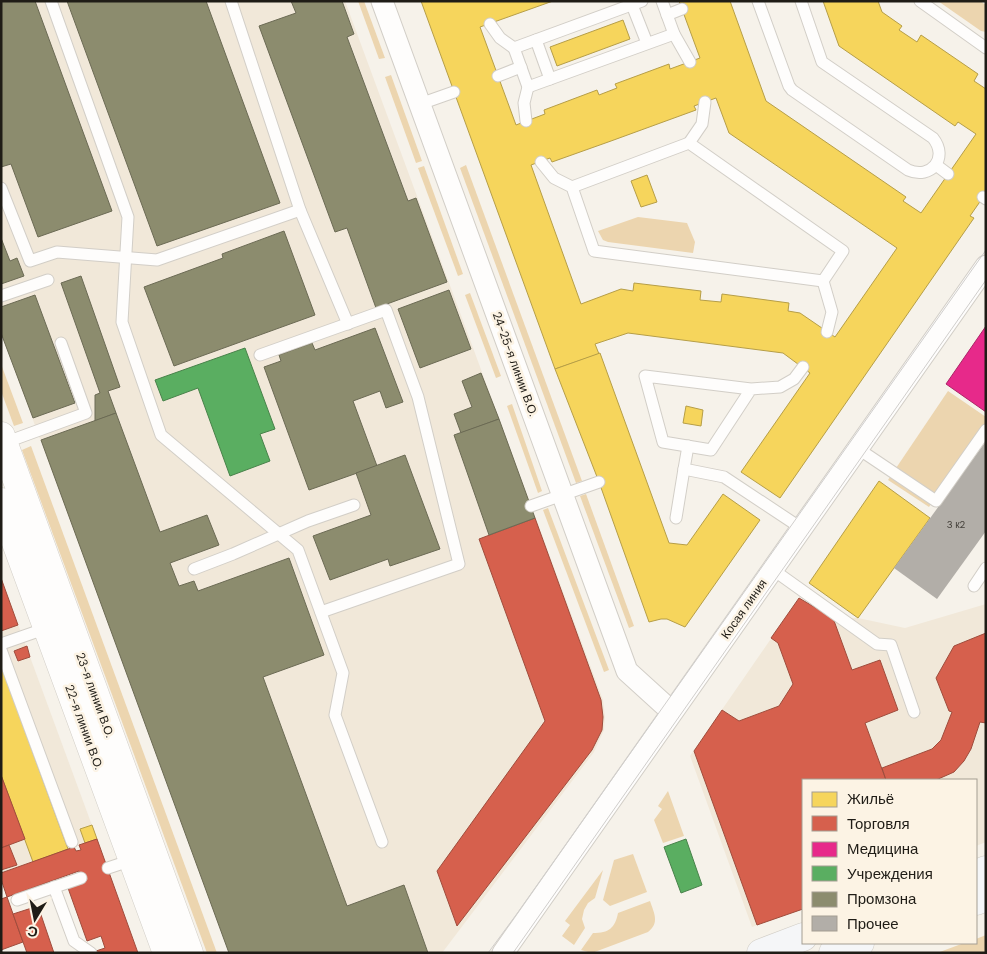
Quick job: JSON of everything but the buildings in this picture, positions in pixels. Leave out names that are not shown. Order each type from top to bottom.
[{"type":"main road","points":[[761,953],[802,937]]},
{"type":"main road","points":[[833,953],[857,944]]},
{"type":"street","name":"24-25-я линии В.О.","points":[[382,1],[627,671],[671,712]]},
{"type":"street","name":"Косая линия","points":[[503,953],[857,448],[984,274]]},
{"type":"street","name":"23-я линии В.О.","points":[[2,440],[58,624],[189,953]]},
{"type":"street","name":"22-я линии В.О.","points":[[1,502],[58,624],[120,864],[167,953]]},
{"type":"lane","points":[[51,1],[128,217],[122,322],[160,435],[298,550],[343,673],[335,715],[382,842]]},
{"type":"lane","points":[[231,1],[300,210],[348,324]]},
{"type":"lane","points":[[662,1],[674,34],[690,62]]},
{"type":"lane","points":[[758,1],[792,90],[908,170],[915,173],[923,173],[930,170],[936,165],[939,158],[937,144],[933,138],[822,62],[800,1]]},
{"type":"lane","points":[[920,1],[986,48]]},
{"type":"lane","points":[[514,48],[637,3],[647,43]]},
{"type":"lane","points":[[667,15],[682,10]]},
{"type":"lane","points":[[490,24],[500,38],[514,48],[528,87],[524,103],[526,121]]},
{"type":"lane","points":[[528,87],[674,34]]},
{"type":"lane","points":[[536,40],[550,79]]},
{"type":"lane","points":[[498,76],[521,68]]},
{"type":"lane","points":[[420,104],[454,92]]},
{"type":"lane","points":[[572,187],[689,143],[702,124],[705,102]]},
{"type":"lane","points":[[689,143],[843,251],[823,281],[832,312],[827,332]]},
{"type":"lane","points":[[541,162],[554,178],[572,187],[594,251],[823,281]]},
{"type":"lane","points":[[936,165],[948,174]]},
{"type":"lane","points":[[1,188],[30,261],[56,252],[157,260],[300,210]]},
{"type":"lane","points":[[1,296],[48,280]]},
{"type":"lane","points":[[260,355],[386,310],[418,398],[459,564],[321,612]]},
{"type":"lane","points":[[2,440],[86,413],[61,343]]},
{"type":"lane","points":[[751,389],[711,450],[663,442],[645,376],[751,389],[780,387],[794,379],[802,367]]},
{"type":"lane","points":[[857,448],[936,501],[986,430]]},
{"type":"lane","points":[[676,518],[688,446]]},
{"type":"lane","points":[[684,469],[724,477],[801,528]]},
{"type":"lane","points":[[531,506],[599,482]]},
{"type":"lane","points":[[194,569],[308,521],[354,505]]},
{"type":"lane","points":[[974,586],[986,568]]},
{"type":"lane","points":[[772,569],[877,644],[891,645],[914,712]]},
{"type":"lane","points":[[1,644],[58,624]]},
{"type":"lane","points":[[1,650],[72,842]]},
{"type":"lane","points":[[17,900],[81,878]]},
{"type":"lane","points":[[54,887],[74,941],[90,953]]},
{"type":"shaded area","points":[[1,1],[345,1],[603,700],[605,717],[604,730],[594,752],[442,953],[229,953],[1,333]]},
{"type":"shaded area","points":[[358,1],[364,1],[385,58],[379,59]]},
{"type":"shaded area","points":[[938,1],[980,1],[986,5],[986,32],[981,31]]},
{"type":"shaded area","points":[[391,75],[422,161],[416,163],[385,77]]},
{"type":"shaded area","points":[[466,165],[582,481],[576,483],[460,168]]},
{"type":"shaded area","points":[[424,166],[463,274],[458,276],[418,168]]},
{"type":"shaded area","points":[[638,217],[687,223],[695,242],[693,253],[608,242],[603,240],[598,231]]},
{"type":"shaded area","points":[[470,293],[501,376],[496,378],[465,295]]},
{"type":"shaded area","points":[[1,364],[23,423],[14,426],[1,391]]},
{"type":"shaded area","points":[[948,391],[986,417],[986,422],[929,507],[888,480]]},
{"type":"shaded area","points":[[512,404],[542,491],[538,493],[507,406]]},
{"type":"shaded area","points":[[31,446],[217,953],[207,953],[22,450]]},
{"type":"shaded area","points":[[586,494],[634,626],[629,628],[580,496]]},
{"type":"shaded area","points":[[548,508],[609,670],[604,672],[543,510]]},
{"type":"shaded area","points":[[1,578],[97,839],[1,873]]},
{"type":"shaded area","points":[[799,598],[833,618],[858,618],[905,628],[986,604],[986,842],[977,846],[977,779],[802,779],[802,909],[752,927],[690,756]]},
{"type":"shaded area","points":[[668,791],[684,836],[663,843],[654,820],[662,809],[658,806]]},
{"type":"shaded area","points":[[633,854],[647,892],[610,906],[603,900],[614,860]]},
{"type":"shaded area","points":[[603,870],[595,898],[588,903],[584,910],[582,919],[585,928],[574,945],[562,936],[570,925],[565,921]]},
{"type":"shaded area","points":[[650,901],[655,921],[652,929],[648,932],[592,953],[581,950],[593,933],[607,931],[613,926],[618,913]]},
{"type":"shaded area","points":[[986,935],[986,953],[937,953],[961,944],[977,944],[977,939]]},
{"type":"tram line","points":[[488,953],[986,250]]},
{"type":"tram line","points":[[513,953],[986,280]]}]
